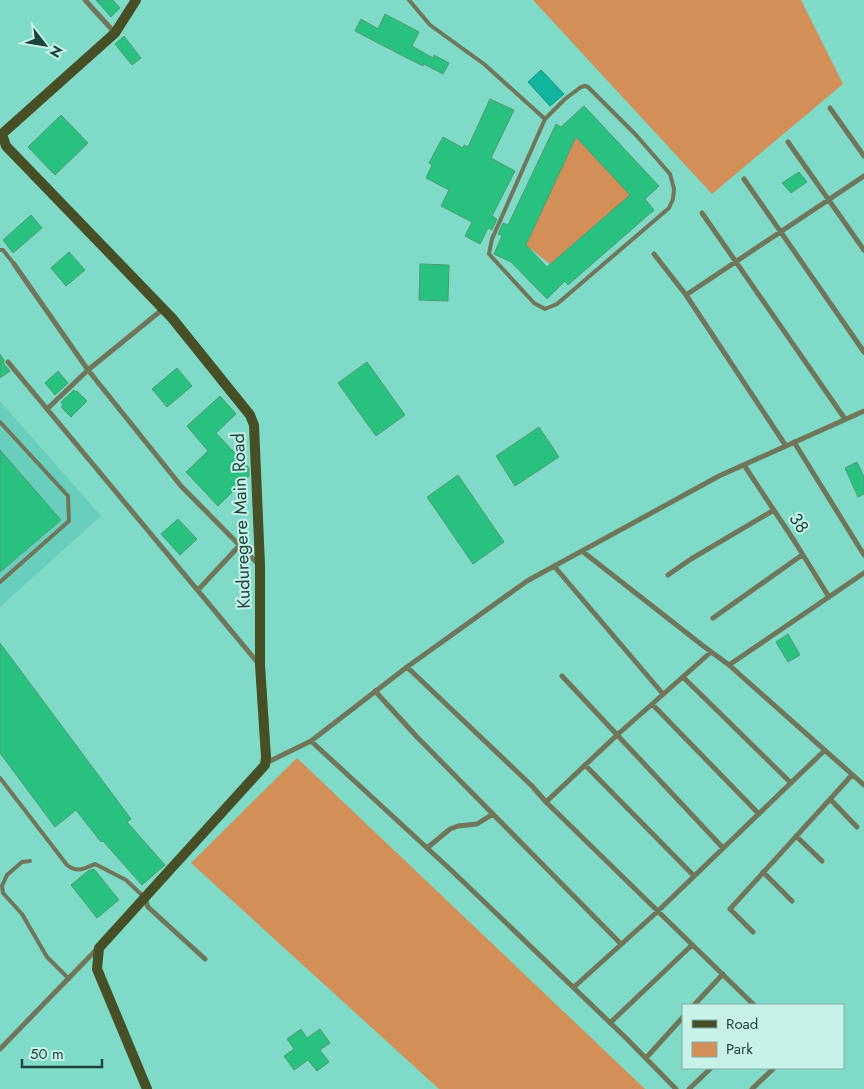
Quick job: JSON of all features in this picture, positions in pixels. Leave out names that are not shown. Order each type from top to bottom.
[{"type":"street","points":[[85,0],[115,33]]},
{"type":"street","name":"Kuduregere Main Road","points":[[136,0],[115,33],[1,135],[6,146],[172,318],[250,416],[254,425],[260,565],[260,665],[266,763]]},
{"type":"street","points":[[830,108],[864,156]]},
{"type":"street","points":[[788,142],[864,250]]},
{"type":"street","points":[[686,295],[864,176]]},
{"type":"street","points":[[744,179],[864,352]]},
{"type":"street","points":[[702,213],[845,419]]},
{"type":"street","points":[[654,254],[686,295],[786,446]]},
{"type":"street","points":[[14,264],[88,370],[181,486],[260,565]]},
{"type":"street","points":[[47,409],[88,370],[163,309]]},
{"type":"street","points":[[8,362],[260,665]]},
{"type":"street","points":[[0,1049],[99,948],[259,773],[266,763],[311,741],[407,667],[527,581],[718,476],[864,411]]},
{"type":"street","points":[[794,442],[864,554]]},
{"type":"street","name":"38","points":[[744,465],[829,597]]},
{"type":"street","points":[[668,575],[774,510]]},
{"type":"street","points":[[198,590],[239,546]]},
{"type":"street","points":[[582,551],[729,665],[864,785]]},
{"type":"street","points":[[713,618],[802,555]]},
{"type":"street","points":[[554,566],[664,694]]},
{"type":"street","points":[[729,665],[864,573]]},
{"type":"street","points":[[546,802],[617,735],[711,652]]},
{"type":"street","points":[[407,667],[532,786],[657,912],[753,1004]]},
{"type":"street","points":[[562,676],[723,848]]},
{"type":"street","points":[[683,677],[791,783]]},
{"type":"street","points":[[375,691],[621,944]]},
{"type":"street","points":[[652,704],[758,814]]},
{"type":"street","points":[[311,741],[574,987],[676,1089]]},
{"type":"street","points":[[574,987],[657,912],[825,750]]},
{"type":"street","points":[[585,765],[694,876]]},
{"type":"street","points":[[753,932],[730,909],[852,775]]},
{"type":"street","points":[[830,799],[857,827]]},
{"type":"street","points":[[427,848],[450,829],[477,824],[493,814]]},
{"type":"street","points":[[796,836],[822,861]]},
{"type":"street","points":[[763,872],[792,901]]},
{"type":"street","points":[[145,897],[148,907],[204,959]]},
{"type":"street","points":[[610,1023],[692,945]]},
{"type":"street","points":[[99,948],[97,969],[143,1087]]},
{"type":"street","points":[[695,1004],[723,974]]},
{"type":"street","points":[[646,1058],[682,1018]]},
{"type":"street","points":[[689,1089],[709,1069]]},
{"type":"street","points":[[752,1089],[773,1069]]},
{"type":"lane","points":[[409,0],[430,25],[484,64],[545,119]]},
{"type":"lane","points":[[581,86],[588,87],[659,160],[670,174],[674,189],[673,199],[669,208],[557,304],[545,309],[534,303],[489,254],[492,239],[545,119],[581,86]]},
{"type":"lane","points":[[0,250],[3,250],[14,264]]},
{"type":"lane","points":[[0,422],[68,496],[69,521],[0,582]]},
{"type":"lane","points":[[0,778],[67,865],[75,870],[95,864],[100,866],[126,880],[145,897]]},
{"type":"lane","points":[[30,861],[22,862],[7,876],[2,886],[2,894],[22,914],[48,957],[68,979]]},
{"type":"shaded area","points":[[541,70],[564,94],[550,106],[528,82]]},
{"type":"shaded area","points":[[0,401],[101,516],[0,607]]},
{"type":"green space","points":[[533,0],[801,0],[843,84],[712,194]]},
{"type":"green space","points":[[576,137],[630,195],[550,264],[526,245]]},
{"type":"green space","points":[[297,758],[645,1089],[439,1089],[191,863]]},
{"type":"building","points":[[96,0],[113,0],[120,8],[111,17]]},
{"type":"building","points":[[385,14],[419,32],[412,46],[433,58],[434,55],[449,63],[443,74],[424,64],[423,66],[355,31],[361,19],[378,29]]},
{"type":"building","points":[[124,36],[141,58],[132,65],[115,44]]},
{"type":"building","points":[[490,99],[514,110],[491,158],[515,171],[492,216],[497,219],[492,230],[488,228],[480,244],[465,236],[472,222],[441,206],[449,190],[426,178],[432,165],[429,163],[443,137],[463,148],[464,145],[468,147]]},
{"type":"building","points":[[584,106],[659,186],[645,199],[654,210],[568,285],[565,281],[547,299],[511,262],[494,254],[502,236],[498,234],[503,223],[508,225],[556,124],[561,127]],"holes":[[[576,137],[630,195],[547,267],[526,245]]]},
{"type":"building","points":[[61,115],[88,143],[55,175],[28,147]]},
{"type":"building","points":[[799,172],[807,182],[791,193],[782,183]]},
{"type":"building","points":[[31,215],[42,228],[13,253],[3,240]]},
{"type":"building","points":[[69,252],[85,270],[66,286],[51,268]]},
{"type":"building","points":[[420,264],[449,265],[448,301],[419,300]]},
{"type":"building","points":[[0,354],[4,364],[10,371],[0,378]]},
{"type":"building","points":[[367,362],[405,415],[376,436],[338,383]]},
{"type":"building","points":[[177,368],[192,386],[167,407],[152,389]]},
{"type":"building","points":[[58,371],[68,383],[55,395],[45,383]]},
{"type":"building","points":[[74,390],[87,401],[71,417],[61,407],[63,405],[61,402]]},
{"type":"building","points":[[220,396],[236,414],[216,433],[249,468],[249,476],[218,506],[186,472],[208,451],[187,426]]},
{"type":"building","points":[[539,427],[559,457],[515,486],[496,456]]},
{"type":"building","points":[[0,450],[61,520],[0,572]]},
{"type":"building","points":[[857,462],[864,477],[864,494],[858,497],[845,468]]},
{"type":"building","points":[[458,475],[504,542],[473,564],[427,497]]},
{"type":"building","points":[[178,519],[197,539],[180,555],[161,534]]},
{"type":"building","points":[[788,634],[800,655],[788,662],[776,642]]},
{"type":"building","points":[[0,643],[131,819],[127,822],[165,865],[142,885],[103,841],[101,842],[76,810],[55,827],[0,753]]},
{"type":"building","points":[[94,869],[119,900],[97,918],[71,885],[88,871]]},
{"type":"building","points":[[301,1029],[307,1038],[320,1029],[330,1043],[320,1050],[329,1062],[317,1071],[308,1060],[294,1070],[284,1056],[294,1049],[287,1039]]}]
